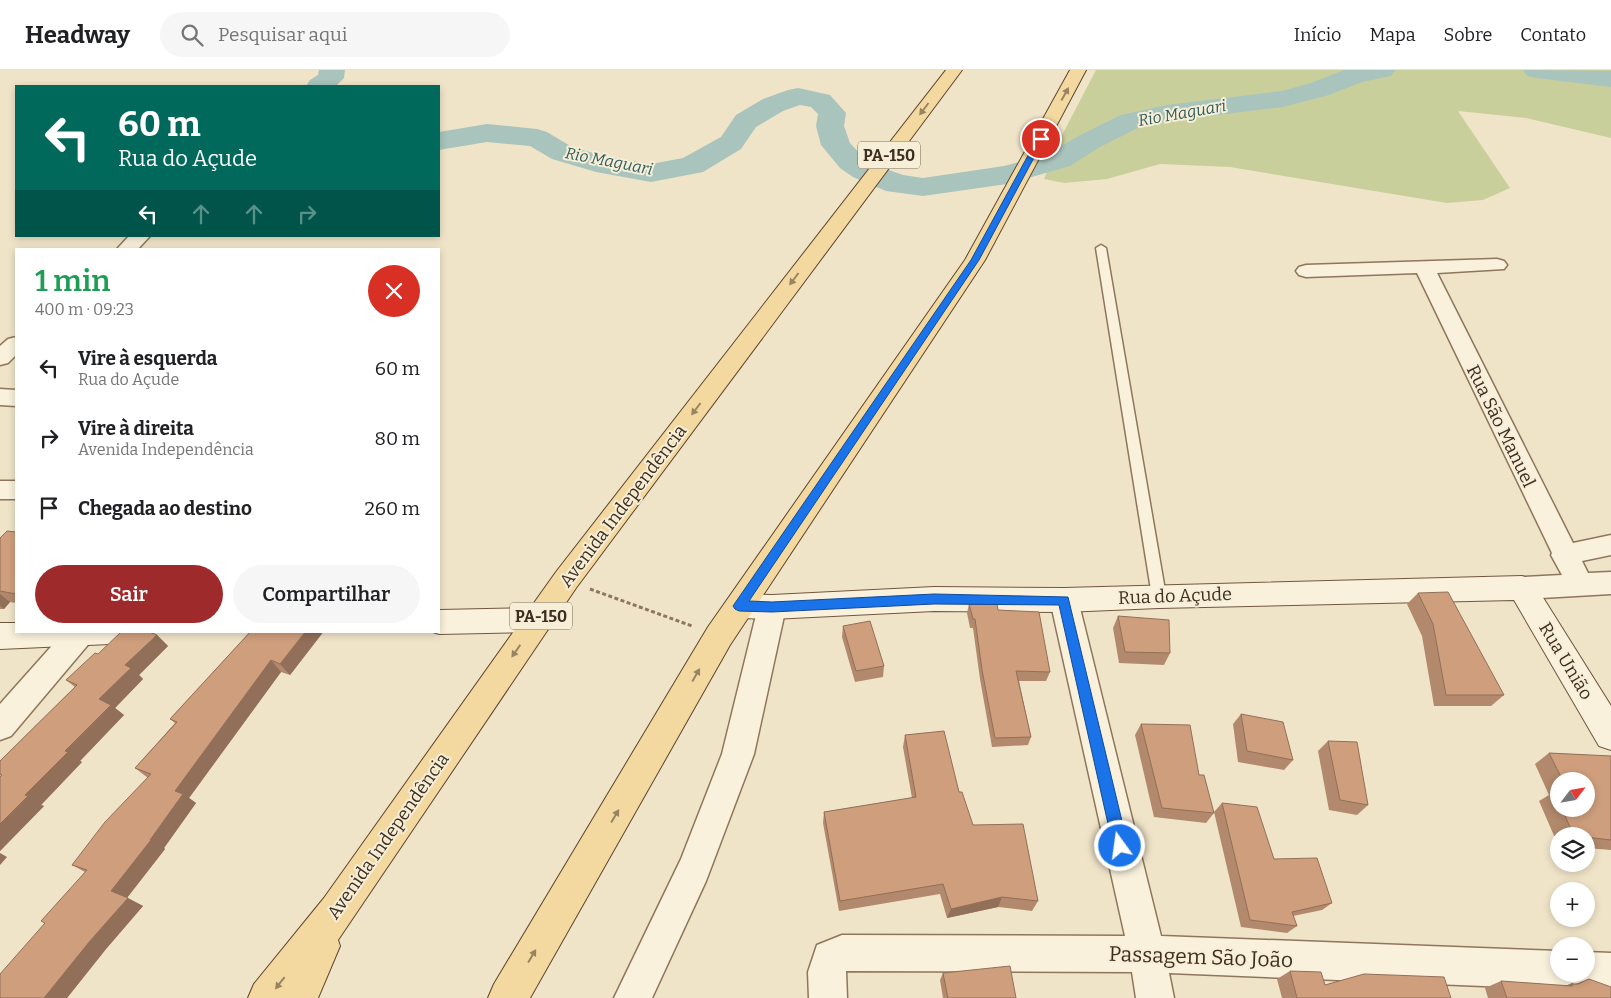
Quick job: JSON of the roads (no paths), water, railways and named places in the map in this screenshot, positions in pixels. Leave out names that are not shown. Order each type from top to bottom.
[{"type":"main road","name":"Avenida Independência","points":[[268,998],[337,911],[566,580],[954,70]]},
{"type":"main road","points":[[508,998],[719,636],[975,260],[1078,70]]},
{"type":"main road","points":[[298,998],[337,911]]},
{"type":"street","points":[[127,248],[140,237]]},
{"type":"street","points":[[1306,271],[1497,265]]},
{"type":"street","name":"Rua São Manuel","points":[[1424,267],[1564,555],[1580,584]]},
{"type":"street","points":[[0,358],[15,345]]},
{"type":"street","points":[[0,397],[15,398]]},
{"type":"street","points":[[0,490],[15,490]]},
{"type":"street","points":[[1564,555],[1611,545]]},
{"type":"street","name":"Rua do Açude","points":[[739,606],[772,607],[934,599],[1064,600],[1158,596],[1522,588],[1611,583]]},
{"type":"street","name":"Rua União","points":[[1522,588],[1611,735]]},
{"type":"street","points":[[1064,600],[1155,998]]},
{"type":"street","points":[[633,998],[694,869],[738,754],[772,607]]},
{"type":"street","points":[[440,622],[538,620]]},
{"type":"street","points":[[0,636],[72,633]]},
{"type":"street","points":[[0,726],[95,633]]},
{"type":"street","name":"Passagem São João","points":[[828,998],[827,972],[830,958],[842,953],[1146,954],[1550,970]]},
{"type":"street","points":[[1595,971],[1611,972]]},
{"type":"lane","points":[[1101,248],[1158,596]]},
{"type":"waterway","name":"Rio Maguari","points":[[320,85],[331,78],[332,70]]},
{"type":"waterway","name":"Rio Maguari","points":[[440,141],[487,133],[537,138],[562,153],[596,163],[651,173],[692,166],[731,143],[746,121],[773,105],[798,96],[820,101],[832,113],[830,126],[836,145],[851,162],[864,171],[897,184],[923,187],[1007,175],[1059,160],[1090,141],[1131,121],[1167,113],[1283,99],[1320,89],[1355,75],[1382,70]]},
{"type":"waterway","name":"Rio Maguari","points":[[1536,70],[1611,79]]}]
